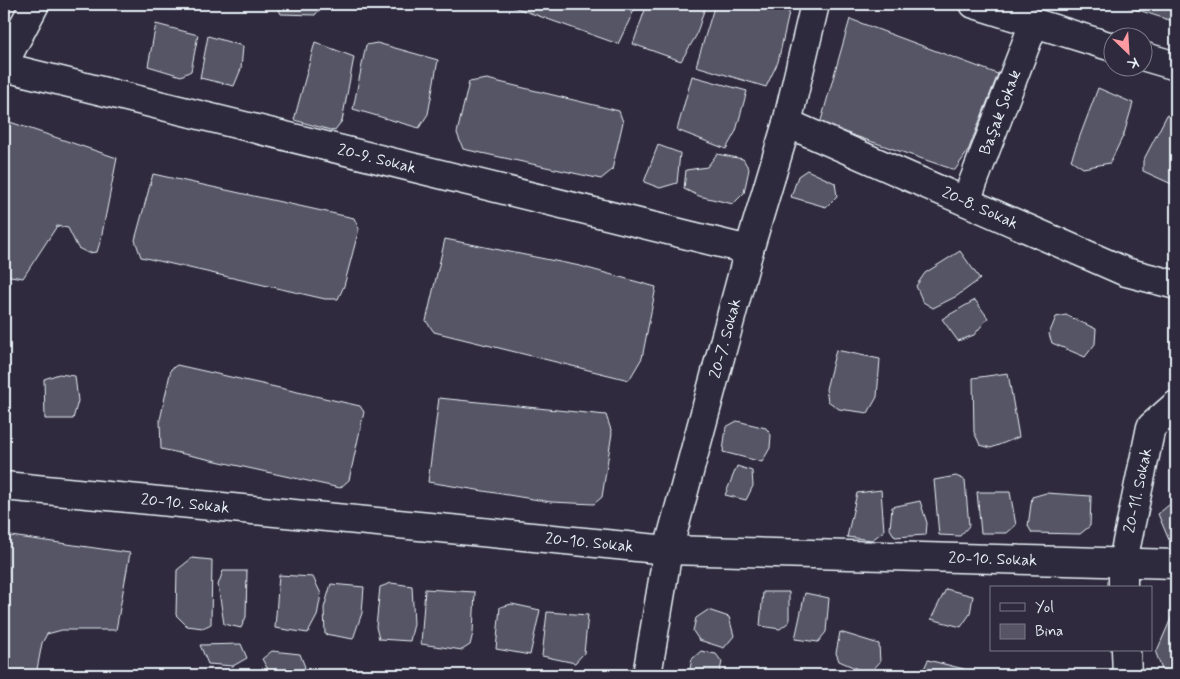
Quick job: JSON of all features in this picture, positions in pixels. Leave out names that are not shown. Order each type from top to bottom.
[{"type":"street","points":[[4,65],[34,4]]},
{"type":"street","name":"20-7. Sokak","points":[[647,675],[668,550],[749,250],[787,123],[815,4]]},
{"type":"street","points":[[974,4],[1102,44]]},
{"type":"street","name":"Başak Sokak","points":[[966,201],[1034,23]]},
{"type":"street","points":[[1152,59],[1176,66]]},
{"type":"street","name":"20-9. Sokak","points":[[4,65],[749,250]]},
{"type":"street","name":"20-8. Sokak","points":[[787,123],[1126,272],[1176,284]]},
{"type":"street","name":"20-11. Sokak","points":[[1123,575],[1151,427],[1176,405]]},
{"type":"street","name":"20-10. Sokak","points":[[4,486],[668,550],[1123,575],[1176,564]]},
{"type":"street","points":[[1126,652],[1127,675]]},
{"type":"building","points":[[276,4],[324,4],[315,15],[281,14]]},
{"type":"building","points":[[505,4],[637,4],[618,44]]},
{"type":"building","points":[[647,4],[706,4],[696,36],[681,61],[633,44]]},
{"type":"building","points":[[715,4],[791,4],[778,62],[766,87],[696,66]]},
{"type":"building","points":[[1120,4],[1176,4],[1176,22],[1175,22]]},
{"type":"building","points":[[850,19],[998,74],[968,151],[955,170],[820,124]]},
{"type":"building","points":[[156,24],[198,35],[191,71],[181,76],[148,66]]},
{"type":"building","points":[[208,36],[243,46],[241,69],[234,86],[200,78]]},
{"type":"building","points":[[315,42],[354,57],[342,121],[334,131],[294,120]]},
{"type":"building","points":[[377,43],[438,60],[428,114],[419,128],[353,109],[366,45]]},
{"type":"building","points":[[692,76],[747,91],[736,131],[726,149],[677,130]]},
{"type":"building","points":[[487,79],[619,111],[623,122],[612,170],[601,179],[463,149],[457,133],[469,82]]},
{"type":"building","points":[[1098,88],[1133,103],[1124,134],[1110,163],[1083,168],[1071,160]]},
{"type":"building","points":[[1167,115],[1176,118],[1176,186],[1143,171],[1143,161]]},
{"type":"building","points":[[10,122],[117,158],[97,252],[88,253],[78,248],[68,228],[57,226],[23,278],[4,275],[4,129]]},
{"type":"building","points":[[658,145],[680,153],[677,183],[660,188],[644,182]]},
{"type":"building","points":[[717,154],[743,159],[749,169],[744,193],[733,204],[699,196],[684,189],[686,170],[707,167]]},
{"type":"building","points":[[807,170],[835,183],[837,196],[826,207],[791,197],[798,176]]},
{"type":"building","points":[[153,174],[354,218],[359,229],[344,286],[338,299],[325,299],[141,257],[135,240]]},
{"type":"building","points":[[445,239],[580,266],[656,287],[642,358],[629,380],[434,332],[426,321]]},
{"type":"building","points":[[960,251],[980,279],[957,296],[933,308],[923,302],[916,286],[925,273]]},
{"type":"building","points":[[975,300],[988,318],[974,335],[958,341],[942,319]]},
{"type":"building","points":[[1066,315],[1096,329],[1095,344],[1085,357],[1052,343],[1049,334],[1056,317]]},
{"type":"building","points":[[836,350],[880,359],[877,397],[868,413],[839,409],[828,401],[826,389]]},
{"type":"building","points":[[177,365],[360,406],[364,412],[349,480],[340,488],[161,449],[160,420],[171,369]]},
{"type":"building","points":[[1008,373],[1019,437],[991,448],[980,445],[974,432],[973,378]]},
{"type":"building","points":[[59,374],[75,376],[78,401],[73,419],[45,419],[44,379]]},
{"type":"building","points":[[439,398],[606,415],[612,433],[602,497],[594,504],[551,502],[428,482]]},
{"type":"building","points":[[737,421],[766,428],[771,435],[770,448],[762,462],[723,452],[726,427]]},
{"type":"building","points":[[737,466],[752,471],[753,486],[746,500],[725,495]]},
{"type":"building","points":[[956,476],[965,480],[969,526],[960,536],[939,535],[934,480]]},
{"type":"building","points":[[881,490],[884,531],[872,540],[847,537],[857,493]]},
{"type":"building","points":[[977,492],[1010,492],[1016,525],[1007,533],[981,533]]},
{"type":"building","points":[[1046,493],[1091,496],[1090,526],[1080,534],[1032,533],[1028,526],[1032,497]]},
{"type":"building","points":[[1176,499],[1176,536],[1169,540],[1158,514]]},
{"type":"building","points":[[920,501],[927,523],[926,535],[895,537],[890,529],[892,507]]},
{"type":"building","points":[[4,535],[130,553],[116,630],[62,630],[47,634],[42,643],[36,675],[4,675]]},
{"type":"building","points":[[192,558],[212,560],[211,624],[203,628],[187,626],[176,615],[177,570]]},
{"type":"building","points":[[223,571],[247,571],[246,617],[241,628],[224,624],[218,585]]},
{"type":"building","points":[[279,575],[313,577],[321,594],[317,616],[308,633],[275,628]]},
{"type":"building","points":[[391,583],[412,586],[414,624],[410,641],[379,639],[376,627],[380,587]]},
{"type":"building","points":[[331,584],[364,587],[362,613],[353,639],[325,634],[324,608]]},
{"type":"building","points":[[425,589],[475,592],[473,633],[470,645],[462,650],[421,644]]},
{"type":"building","points":[[946,589],[973,596],[970,614],[961,627],[931,619]]},
{"type":"building","points":[[763,592],[789,592],[789,622],[780,629],[760,626]]},
{"type":"building","points":[[805,593],[829,598],[826,632],[818,642],[795,639]]},
{"type":"building","points":[[512,604],[540,610],[530,655],[496,649],[500,607]]},
{"type":"building","points":[[1176,607],[1175,675],[1162,670],[1156,653]]},
{"type":"building","points":[[708,610],[729,617],[734,636],[724,648],[699,640],[693,631],[696,618]]},
{"type":"building","points":[[547,612],[588,615],[584,653],[575,663],[542,656]]},
{"type":"building","points":[[840,632],[879,644],[880,662],[869,674],[839,661],[836,653]]},
{"type":"building","points":[[241,644],[247,658],[233,666],[208,664],[200,645]]},
{"type":"building","points":[[272,651],[300,654],[305,667],[296,675],[270,673],[262,659]]},
{"type":"building","points":[[701,651],[716,654],[722,662],[719,675],[691,675],[689,673],[692,659]]},
{"type":"building","points":[[928,660],[964,669],[964,675],[921,675]]}]
